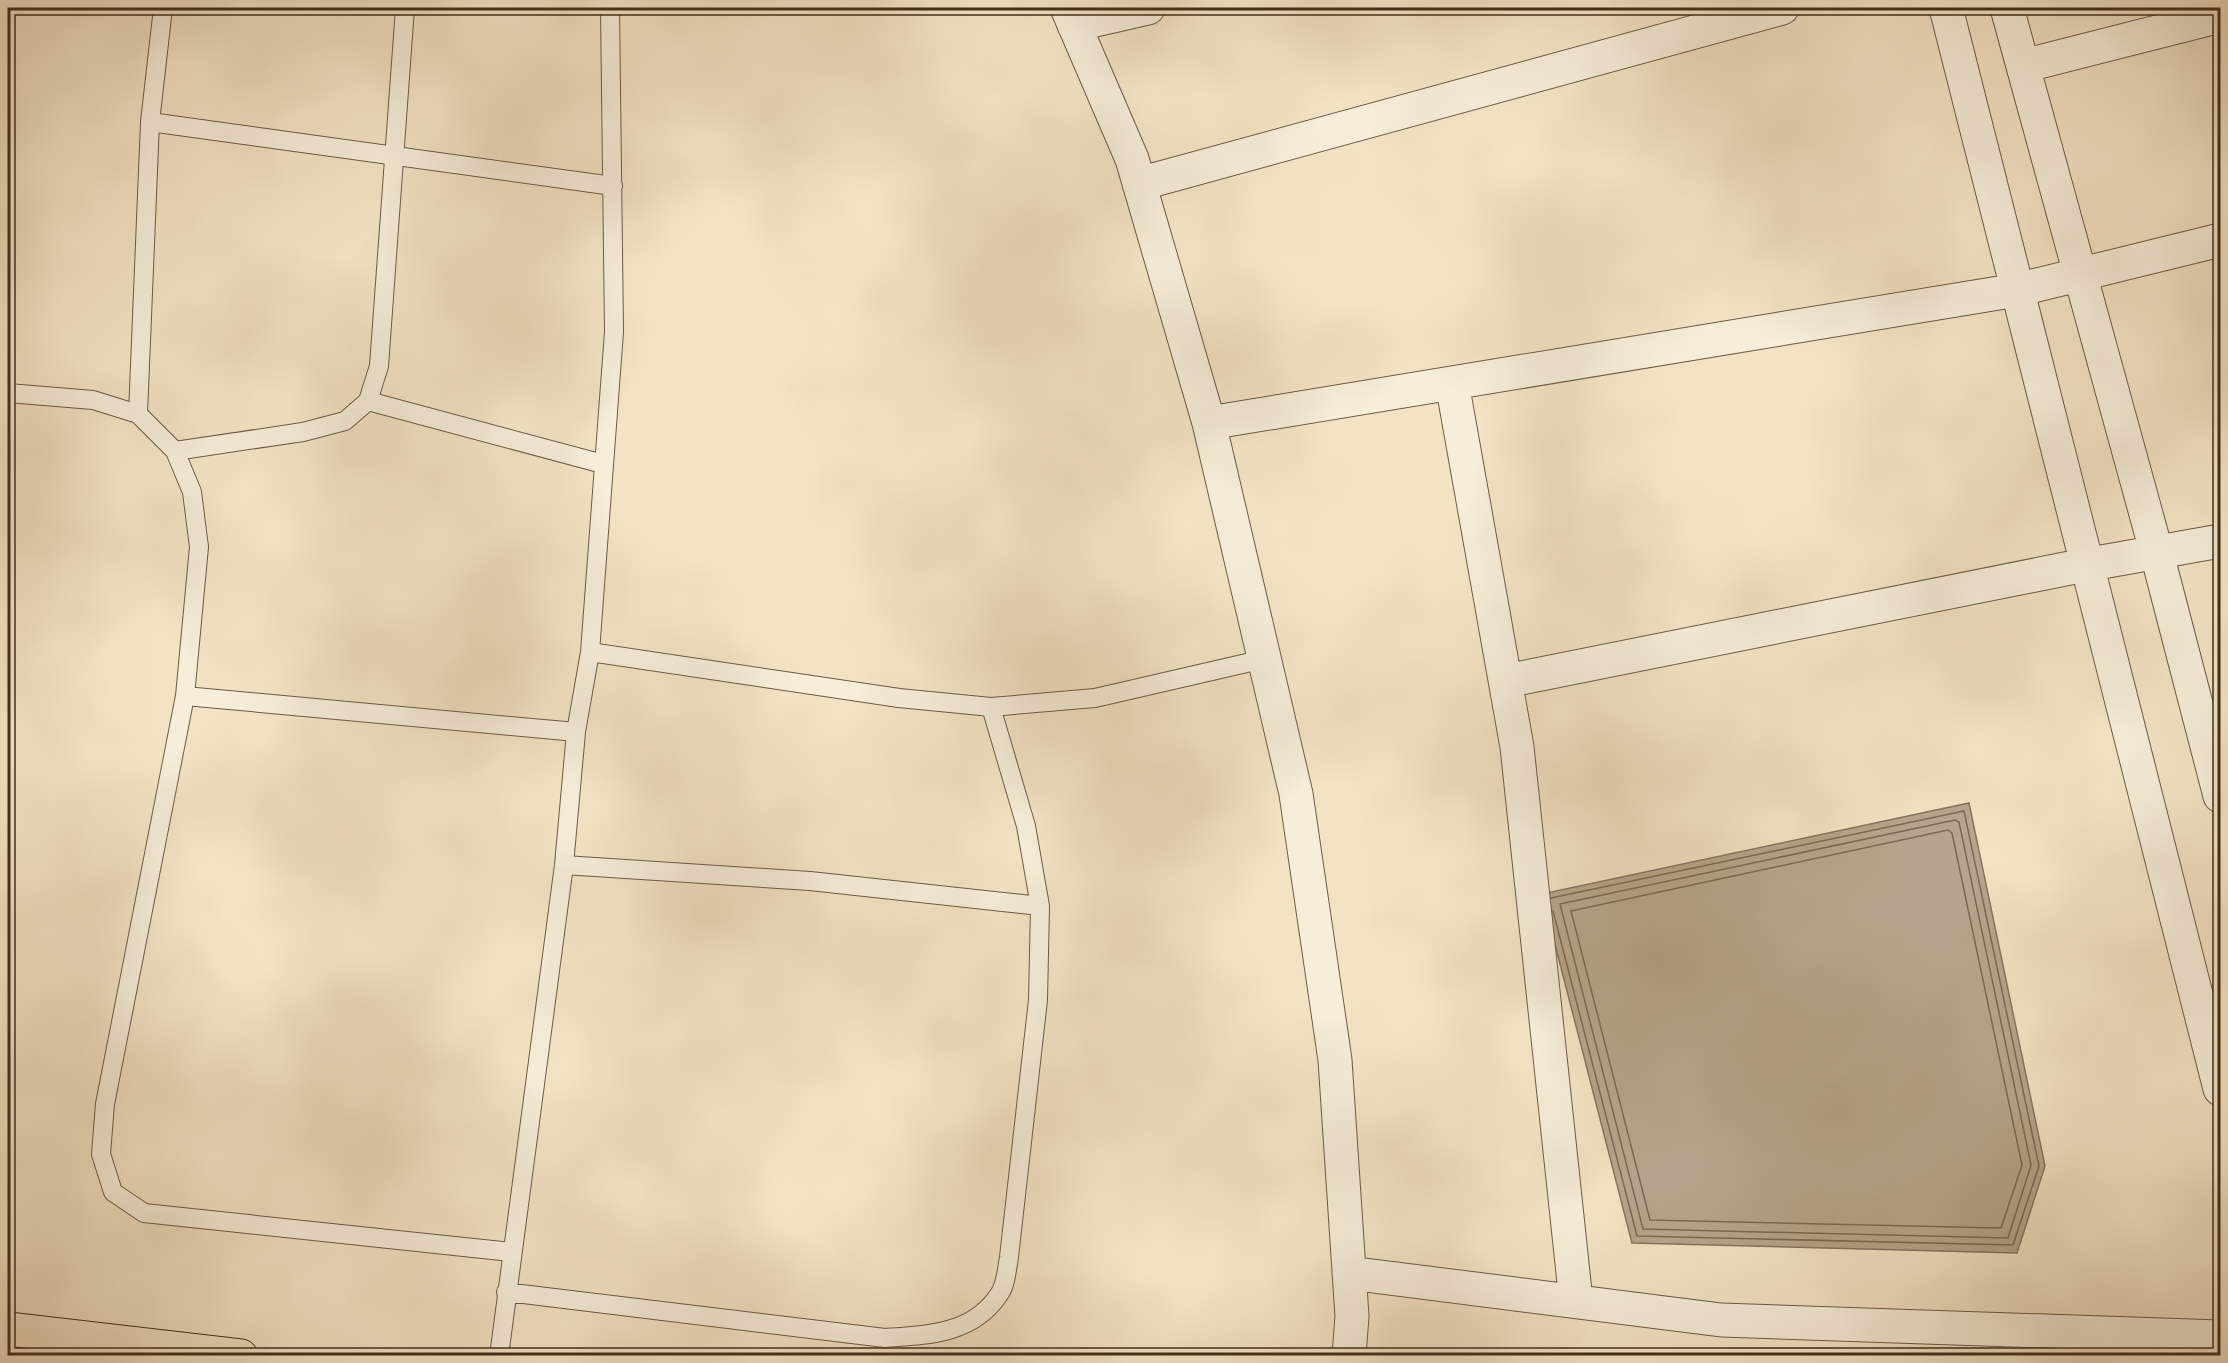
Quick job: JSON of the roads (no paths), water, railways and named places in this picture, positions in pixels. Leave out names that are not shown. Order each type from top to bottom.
[{"type":"main road","points":[[8,1329],[241,1356]]},
{"type":"street","points":[[1148,8],[1071,16],[1132,159],[1209,423],[1296,794],[1335,1060],[1352,1316],[1349,1356]]},
{"type":"street","points":[[1139,184],[1782,8]]},
{"type":"street","points":[[1946,8],[2085,564],[2220,1089]]},
{"type":"street","points":[[2007,8],[2157,554],[2220,796]]},
{"type":"street","points":[[2023,66],[2220,16]]},
{"type":"street","points":[[1209,423],[2017,290],[2220,240]]},
{"type":"street","points":[[1452,383],[1517,747],[1576,1301]]},
{"type":"street","points":[[1506,681],[2085,564],[2157,554],[2220,541]]},
{"type":"street","points":[[1349,1273],[1721,1320],[2220,1337]]},
{"type":"lane","points":[[138,414],[150,122],[163,8]]},
{"type":"lane","points":[[175,451],[313,429],[345,421],[368,401],[379,366],[405,8]]},
{"type":"lane","points":[[499,1356],[564,865],[576,732],[590,652],[614,332],[610,8]]},
{"type":"lane","points":[[150,122],[613,186]]},
{"type":"lane","points":[[8,393],[93,400],[138,414],[175,451],[192,492],[199,548],[185,696],[105,1104],[101,1154],[113,1192],[144,1213],[511,1252]]},
{"type":"lane","points":[[368,401],[603,464]]},
{"type":"lane","points":[[590,652],[899,698],[992,707],[1095,699],[1264,659]]},
{"type":"lane","points":[[185,696],[576,732]]},
{"type":"lane","points":[[506,1292],[885,1338],[936,1335],[974,1321],[1001,1292],[1009,1257],[1038,1000],[1040,906],[1026,826],[992,707]]},
{"type":"lane","points":[[564,865],[810,880],[1040,906]]},
{"type":"water","points":[[1969,803],[2045,1166],[2017,1253],[1632,1243],[1542,894]]}]
